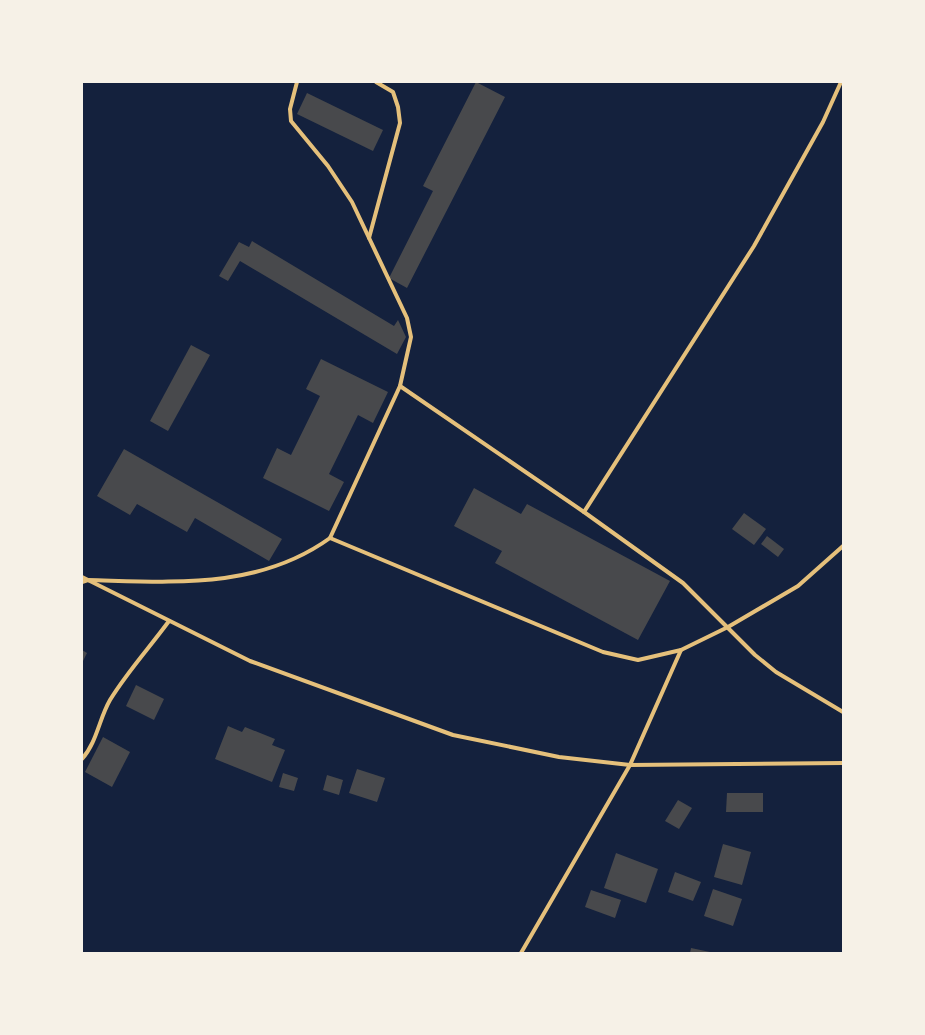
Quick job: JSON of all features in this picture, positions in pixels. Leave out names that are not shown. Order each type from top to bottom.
[{"type":"street","points":[[82,582],[88,580],[188,583],[216,581],[277,566],[310,552],[330,538],[400,386],[411,337],[407,318],[352,202],[336,178],[291,120],[290,109],[297,82]]},
{"type":"street","points":[[369,238],[400,123],[398,107],[393,92],[376,82]]},
{"type":"street","points":[[584,512],[754,246],[823,122],[841,82]]},
{"type":"street","points":[[400,386],[584,512],[683,583],[755,655],[776,672],[843,712]]},
{"type":"street","points":[[330,538],[603,652],[638,660],[681,650],[728,627],[798,586],[843,546]]},
{"type":"street","points":[[82,577],[250,661],[453,735],[559,757],[630,765],[843,763]]},
{"type":"street","points":[[82,759],[95,737],[100,718],[110,699],[169,620]]},
{"type":"street","points":[[521,953],[630,765],[681,650]]},
{"type":"building","points":[[476,82],[505,97],[407,288],[389,278],[433,191],[423,186]]},
{"type":"building","points":[[307,93],[383,130],[373,151],[297,114]]},
{"type":"building","points":[[252,241],[394,326],[398,320],[406,337],[397,354],[240,261],[228,281],[219,276],[239,242],[249,247]]},
{"type":"building","points":[[191,345],[210,355],[168,431],[150,421]]},
{"type":"building","points":[[321,359],[388,392],[373,423],[358,415],[329,474],[344,482],[329,511],[263,478],[277,448],[291,455],[320,396],[306,389]]},
{"type":"building","points":[[124,449],[282,539],[269,561],[195,518],[187,532],[137,504],[130,515],[97,496]]},
{"type":"building","points":[[474,488],[521,514],[527,504],[670,581],[638,640],[495,563],[502,551],[454,526]]},
{"type":"building","points":[[744,513],[766,529],[754,545],[732,529]]},
{"type":"building","points":[[767,536],[784,549],[778,557],[761,544]]},
{"type":"building","points":[[82,650],[87,653],[82,663]]},
{"type":"building","points":[[136,685],[164,699],[154,720],[126,706]]},
{"type":"building","points":[[228,726],[242,732],[245,727],[275,739],[272,745],[285,750],[272,782],[215,759]]},
{"type":"building","points":[[103,737],[130,752],[112,787],[85,772]]},
{"type":"building","points":[[357,769],[385,778],[377,802],[349,793]]},
{"type":"building","points":[[283,773],[298,778],[294,791],[279,787]]},
{"type":"building","points":[[327,775],[343,780],[339,795],[323,790]]},
{"type":"building","points":[[727,793],[763,793],[763,812],[726,812]]},
{"type":"building","points":[[678,800],[692,808],[679,829],[665,821]]},
{"type":"building","points":[[723,844],[751,852],[742,885],[714,877]]},
{"type":"building","points":[[616,853],[658,869],[646,903],[604,888]]},
{"type":"building","points":[[675,872],[701,882],[693,901],[668,892]]},
{"type":"building","points":[[713,889],[742,899],[733,926],[704,916]]},
{"type":"building","points":[[591,890],[621,900],[615,918],[585,907]]},
{"type":"building","points":[[691,948],[710,952],[710,953],[690,953]]}]
